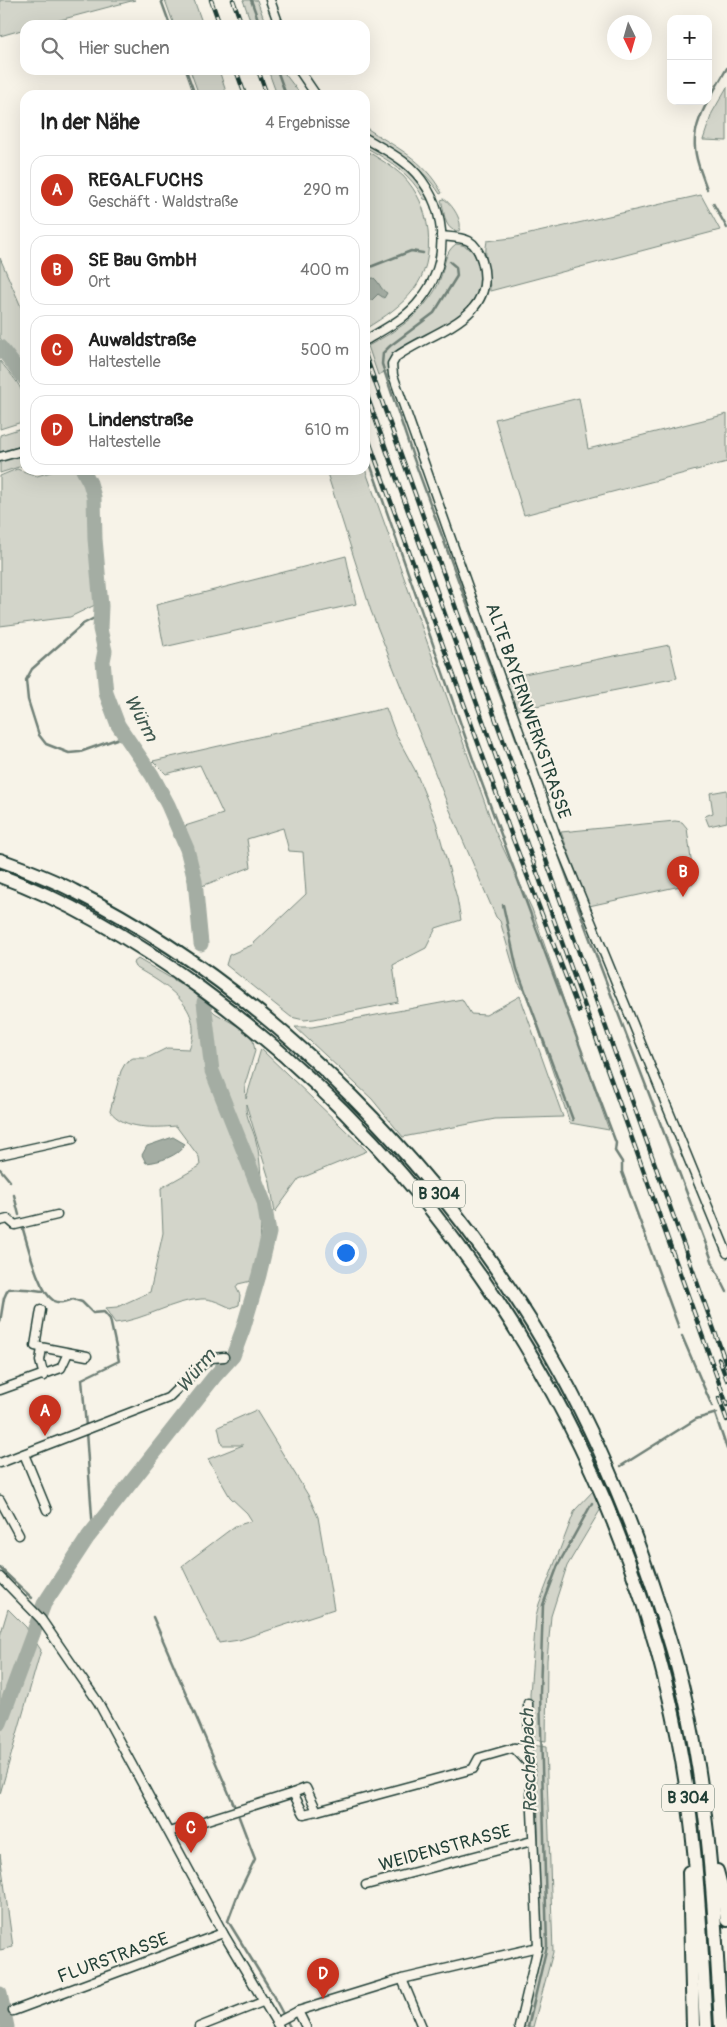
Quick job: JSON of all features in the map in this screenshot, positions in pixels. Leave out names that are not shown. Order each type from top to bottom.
[{"type":"highway","name":"B 304","points":[[0,860],[44,876],[103,906],[160,940],[240,995],[308,1055],[372,1118],[438,1193],[503,1280],[560,1372],[602,1456],[642,1551],[674,1652],[700,1773],[709,1841],[721,2027]]},
{"type":"highway","name":"B 304","points":[[0,876],[66,904],[133,942],[190,981],[248,1025],[315,1084],[358,1127],[419,1195],[459,1244],[546,1378],[588,1462],[627,1557],[669,1695],[694,1843],[688,1862],[696,2027]]},
{"type":"highway","points":[[709,1841],[723,1893],[727,1920]]},
{"type":"street","points":[[270,0],[277,20]]},
{"type":"street","points":[[302,75],[313,90]]},
{"type":"street","points":[[370,141],[403,161],[426,185],[437,206],[442,236],[438,264],[430,286],[422,298],[399,320],[370,338]]},
{"type":"street","name":"ALTE BAYERNWERKSTRASSE","points":[[442,236],[468,239],[476,247],[483,265],[482,297],[469,314],[396,357],[392,364],[392,376],[556,836],[727,1253]]},
{"type":"street","points":[[0,457],[20,451]]},
{"type":"street","points":[[0,1155],[73,1140]]},
{"type":"street","points":[[0,1221],[8,1219],[15,1225],[57,1215]]},
{"type":"street","points":[[41,1310],[35,1346],[87,1356]]},
{"type":"street","points":[[42,1348],[40,1361],[44,1376]]},
{"type":"street","points":[[0,1390],[44,1376],[61,1368],[68,1353]]},
{"type":"street","points":[[0,1463],[168,1398],[202,1365],[212,1358],[224,1357]]},
{"type":"street","points":[[24,1454],[47,1510]]},
{"type":"street","points":[[0,1500],[19,1535]]},
{"type":"street","points":[[0,1578],[34,1610],[98,1702],[223,1933],[278,2024],[298,2011],[402,1979],[538,1947]]},
{"type":"street","points":[[519,2027],[538,1947],[530,1766],[527,1748],[529,1743],[528,1703]]},
{"type":"street","points":[[293,1794],[304,1814],[473,1769],[479,1758],[514,1748],[527,1748]]},
{"type":"street","points":[[514,1748],[530,1766]]},
{"type":"street","points":[[169,1832],[293,1794],[306,1788],[317,1811]]},
{"type":"street","name":"WEIDENSTRASSE","points":[[366,1885],[532,1841]]},
{"type":"street","name":"FLURSTRASSE","points":[[13,2011],[223,1933]]},
{"type":"street","points":[[402,1979],[422,2027]]},
{"type":"street","points":[[200,2027],[265,2000]]},
{"type":"street","points":[[298,2011],[306,2027]]},
{"type":"shaded area","points":[[0,0],[135,0],[60,20],[20,20],[20,30],[0,36]]},
{"type":"shaded area","points":[[165,0],[194,0],[201,20],[172,20]]},
{"type":"shaded area","points":[[243,0],[257,0],[264,20],[250,20]]},
{"type":"shaded area","points":[[192,75],[221,75],[225,90],[197,90]]},
{"type":"shaded area","points":[[270,75],[286,75],[297,90],[275,90]]},
{"type":"shaded area","points":[[727,87],[727,141],[703,140],[712,113]]},
{"type":"shaded area","points":[[370,130],[417,162],[435,181],[442,193],[440,194],[415,166],[370,136]]},
{"type":"shaded area","points":[[370,145],[384,153],[409,173],[428,200],[424,199],[413,182],[399,168],[370,150]]},
{"type":"shaded area","points":[[370,153],[399,172],[413,188],[425,215],[428,230],[426,264],[421,278],[414,290],[380,320],[370,326]]},
{"type":"shaded area","points":[[701,195],[720,230],[490,291],[486,253],[487,241],[512,238]]},
{"type":"shaded area","points":[[444,199],[459,218],[459,231],[450,228],[447,224],[441,200]]},
{"type":"shaded area","points":[[456,244],[463,245],[473,252],[476,258],[480,273],[479,287],[474,298],[466,309],[455,318],[397,350],[389,362],[389,370],[378,375],[370,352],[370,345],[402,326],[423,307],[436,289],[447,255]]},
{"type":"shaded area","points":[[0,258],[20,304],[20,365],[0,338]]},
{"type":"shaded area","points":[[370,278],[374,278],[387,293],[384,298],[378,294],[370,300]]},
{"type":"shaded area","points":[[0,361],[20,388],[20,423],[0,429]]},
{"type":"shaded area","points":[[579,398],[588,449],[727,414],[727,462],[524,515],[495,419]]},
{"type":"shaded area","points":[[20,429],[20,446],[0,452],[0,435]]},
{"type":"shaded area","points":[[20,455],[20,467],[0,473],[0,461]]},
{"type":"shaded area","points":[[17,469],[20,470],[20,475],[79,475],[86,485],[90,512],[95,605],[70,617],[0,626],[0,476]]},
{"type":"shaded area","points":[[328,475],[367,475],[495,831],[532,909],[609,1130],[570,1123],[532,1010],[518,982],[500,921],[496,917],[449,808],[371,611]]},
{"type":"shaded area","points":[[346,556],[356,604],[164,647],[156,605]]},
{"type":"shaded area","points":[[669,645],[677,678],[516,710],[504,678]]},
{"type":"shaded area","points":[[386,708],[396,735],[415,770],[436,822],[457,898],[461,920],[436,928],[426,948],[393,965],[398,1002],[314,1019],[304,1020],[291,1017],[226,965],[229,955],[252,945],[306,894],[303,852],[289,851],[283,828],[247,839],[251,867],[202,886],[185,826],[223,814],[200,765],[166,774],[153,761]]},
{"type":"shaded area","points":[[727,790],[727,822],[709,826],[705,816],[713,813],[710,793]]},
{"type":"shaded area","points":[[675,821],[682,822],[687,828],[694,883],[589,906],[561,832]]},
{"type":"shaded area","points":[[138,959],[191,990],[215,1013],[246,1031],[253,1040],[255,1051],[245,1084],[246,1099],[261,1049],[367,1151],[299,1179],[275,1212],[270,1182],[246,1104],[258,1149],[261,1184],[261,1237],[255,1273],[251,1281],[238,1284],[236,1287],[240,1295],[239,1305],[231,1308],[209,1299],[190,1300],[137,1318],[115,1323],[105,1308],[117,1307],[150,1292],[163,1233],[161,1188],[200,1166],[199,1157],[176,1126],[150,1127],[131,1125],[123,1122],[110,1111],[121,1071],[126,1062],[133,1058],[147,1058],[167,1048],[189,1049],[193,1034],[192,1021],[188,1010],[180,999],[159,982],[135,967],[133,963]]},
{"type":"shaded area","points":[[520,996],[563,1117],[495,1119],[403,1137],[372,1099],[295,1027],[312,1027],[462,999],[471,1014],[486,1015]]},
{"type":"shaded area","points":[[173,1137],[185,1144],[178,1152],[168,1158],[146,1163],[142,1155],[147,1146]]},
{"type":"shaded area","points":[[256,1410],[308,1495],[318,1517],[334,1609],[239,1640],[219,1643],[182,1566],[235,1526],[252,1521],[247,1513],[230,1497],[208,1459],[243,1445],[222,1445],[218,1427]]},
{"type":"shaded area","points":[[594,1490],[602,1507],[567,1566],[551,1616],[547,1660],[546,1741],[531,1739],[530,1694],[536,1616],[539,1604],[575,1510]]},
{"type":"shaded area","points":[[8,1609],[26,1627],[41,1650],[0,1794],[0,1636]]},
{"type":"shaded area","points":[[531,1745],[546,1747],[553,1952],[533,2027],[521,2027],[541,1955],[537,1785]]},
{"type":"shaded area","points":[[0,1854],[13,1947],[0,1950]]},
{"type":"waterway","points":[[161,0],[168,20]]},
{"type":"waterway","points":[[251,0],[258,20]]},
{"type":"waterway","name":"Reschenbach","points":[[712,94],[727,68]]},
{"type":"waterway","points":[[188,75],[193,90]]},
{"type":"waterway","points":[[279,75],[284,90]]},
{"type":"waterway","name":"Reschenbach","points":[[706,105],[697,125],[695,145],[698,165],[707,189]]},
{"type":"waterway","name":"Reschenbach","points":[[713,203],[727,228]]},
{"type":"waterway","points":[[370,267],[411,251],[423,253]]},
{"type":"waterway","points":[[450,262],[456,267],[457,276],[434,313],[390,346],[383,353],[382,364],[412,454],[541,806]]},
{"type":"waterway","name":"Würm","points":[[0,347],[20,373]]},
{"type":"waterway","points":[[370,463],[474,762],[616,1143],[615,1151],[622,1162],[622,1172],[679,1328]]},
{"type":"waterway","name":"Würm","points":[[86,475],[94,497],[95,539],[101,606],[100,629],[105,651],[103,661],[106,693],[118,725],[152,775],[168,805],[187,849],[195,881],[201,944]]},
{"type":"waterway","points":[[100,615],[83,624],[32,669],[26,680],[28,700],[39,735],[46,744],[69,753],[80,752],[125,736]]},
{"type":"waterway","points":[[554,841],[714,1266],[727,1292]]},
{"type":"waterway","points":[[503,905],[517,969],[573,1120]]},
{"type":"waterway","name":"Würm","points":[[0,1723],[44,1604],[88,1537],[214,1377],[233,1356],[259,1275],[269,1233],[264,1202],[212,1071],[204,1002]]},
{"type":"waterway","points":[[0,1169],[10,1181]]},
{"type":"waterway","points":[[14,1195],[19,1215]]},
{"type":"waterway","points":[[22,1226],[38,1278],[48,1296],[54,1301],[59,1302],[73,1299],[82,1302],[93,1313],[104,1312],[110,1319],[119,1361],[82,1379],[86,1427]]},
{"type":"waterway","points":[[0,1322],[4,1298],[8,1289],[21,1288],[44,1291]]},
{"type":"waterway","points":[[682,1336],[712,1406]]},
{"type":"waterway","name":"Reschenbach","points":[[621,1466],[696,1419],[717,1413]]},
{"type":"waterway","points":[[715,1414],[727,1449]]},
{"type":"waterway","points":[[86,1432],[93,1531]]},
{"type":"waterway","name":"Reschenbach","points":[[528,2027],[547,1946],[540,1693],[543,1605],[558,1565],[592,1503]]},
{"type":"waterway","points":[[0,1568],[32,1598]]},
{"type":"waterway","name":"Würm","points":[[39,1608],[42,1611]]},
{"type":"waterway","points":[[153,1617],[234,1805]]},
{"type":"waterway","points":[[239,1817],[255,1859],[238,1894],[228,1921],[268,1986],[290,2027]]},
{"type":"waterway","name":"Würm","points":[[0,1994],[7,2027]]},
{"type":"railway","points":[[211,0],[218,20]]},
{"type":"railway","points":[[233,0],[240,20]]},
{"type":"railway","points":[[238,75],[243,90]]},
{"type":"railway","points":[[260,75],[265,90]]},
{"type":"railway","points":[[370,368],[727,1366]]},
{"type":"railway","points":[[370,404],[727,1405]]},
{"type":"railway","points":[[370,444],[510,831],[579,1011]]},
{"type":"railway","points":[[719,1359],[727,1380]]},
{"type":"railway","points":[[719,1398],[727,1420]]},
{"type":"place","name":"SE Bau GmbH","points":[[683,897]]},
{"type":"place","name":"REGALFUCHS","points":[[45,1436]]},
{"type":"place","name":"Auwaldstraße","points":[[191,1853]]},
{"type":"place","name":"Lindenstraße","points":[[323,1999]]}]
